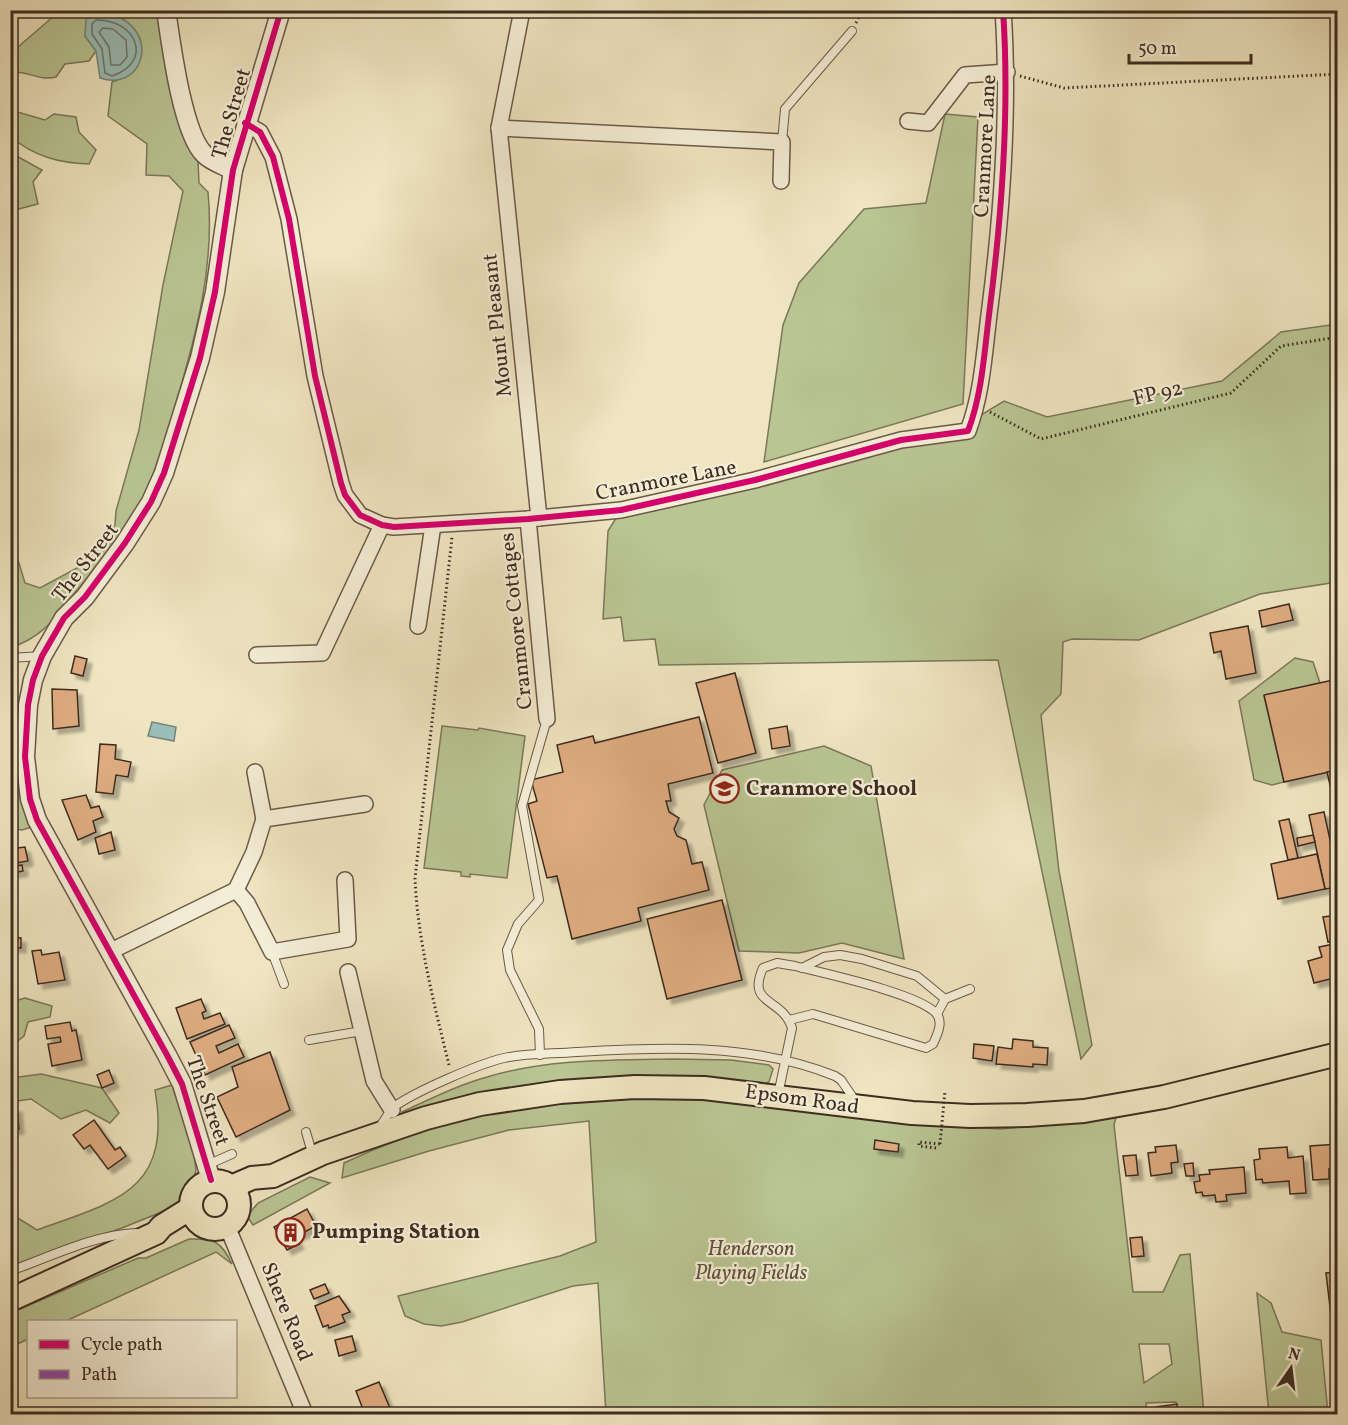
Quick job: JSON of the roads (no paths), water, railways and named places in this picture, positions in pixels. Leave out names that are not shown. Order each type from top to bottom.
[{"type":"main road","name":"Epsom Road","points":[[221,1184],[258,1192],[273,1176],[313,1157],[374,1134],[480,1104],[587,1089],[681,1087],[857,1108],[970,1116],[1084,1111],[1164,1097],[1338,1054]]},
{"type":"main road","points":[[221,1184],[234,1220],[217,1229],[196,1217],[192,1195],[197,1188],[221,1184]]},
{"type":"main road","points":[[10,1300],[196,1217]]},
{"type":"street","points":[[166,10],[182,94],[196,140],[204,153],[233,170]]},
{"type":"street","name":"The Street","points":[[221,1184],[182,1084],[152,1026],[47,840],[30,799],[26,768],[26,731],[33,680],[42,656],[64,618],[85,597],[125,543],[151,502],[164,473],[203,347],[215,292],[233,170],[245,123],[281,10]]},
{"type":"street","name":"Mount Pleasant","points":[[522,10],[499,128],[534,519]]},
{"type":"street","name":"Cranmore Lane","points":[[382,525],[453,525],[621,510],[755,480],[901,440],[968,431],[978,405],[995,267],[1007,72],[1003,10]]},
{"type":"street","points":[[908,121],[928,123],[965,75],[1007,72]]},
{"type":"street","points":[[245,123],[260,132],[273,157],[291,229],[315,376],[345,495],[360,514],[382,525],[322,653],[257,654]]},
{"type":"street","points":[[499,128],[782,142],[781,181]]},
{"type":"street","name":"Cranmore Cottages","points":[[534,519],[547,719]]},
{"type":"street","points":[[418,626],[433,525]]},
{"type":"street","points":[[109,952],[236,890],[254,852],[264,819],[255,772]]},
{"type":"street","points":[[264,819],[365,804]]},
{"type":"street","points":[[236,890],[247,903],[272,952],[348,939],[345,880]]},
{"type":"street","points":[[348,972],[374,1081],[392,1110]]},
{"type":"street","name":"Shere Road","points":[[226,1226],[305,1414]]},
{"type":"lane","points":[[782,142],[785,109],[852,31]]},
{"type":"lane","points":[[10,658],[42,656]]},
{"type":"lane","points":[[540,1055],[539,1029],[510,970],[507,950],[518,924],[539,900],[522,806],[547,719]]},
{"type":"lane","points":[[272,952],[284,984]]},
{"type":"lane","points":[[802,968],[824,957],[840,955],[862,959],[917,976],[945,999]]},
{"type":"lane","points":[[778,1097],[792,1028],[789,1020],[778,1007],[760,997],[757,987],[763,968],[777,963],[802,968],[912,999],[937,1014],[940,1023],[933,1044],[926,1048],[813,1014],[789,1020]]},
{"type":"lane","points":[[937,1014],[945,999],[970,989]]},
{"type":"lane","points":[[309,1040],[362,1031]]},
{"type":"lane","points":[[374,1134],[392,1110],[422,1091],[503,1058],[540,1055],[711,1050],[746,1053],[785,1060],[841,1080],[855,1098],[857,1108]]},
{"type":"lane","points":[[306,1132],[313,1157]]},
{"type":"lane","points":[[221,1184],[232,1154]]},
{"type":"lane","points":[[10,1271],[119,1234],[153,1235]]},
{"type":"water","points":[[96,13],[119,17],[132,26],[139,37],[142,49],[140,60],[135,70],[126,77],[114,80],[100,78],[96,51],[85,36],[86,19]]},
{"type":"water","points":[[152,722],[176,727],[174,741],[148,736]]},
{"type":"place","name":"Cranmore School","points":[[725,789]]},
{"type":"place","name":"Pumping Station","points":[[291,1232]]},
{"type":"park label","name":"Henderson Playing Fields","points":[[751,1261]]}]
